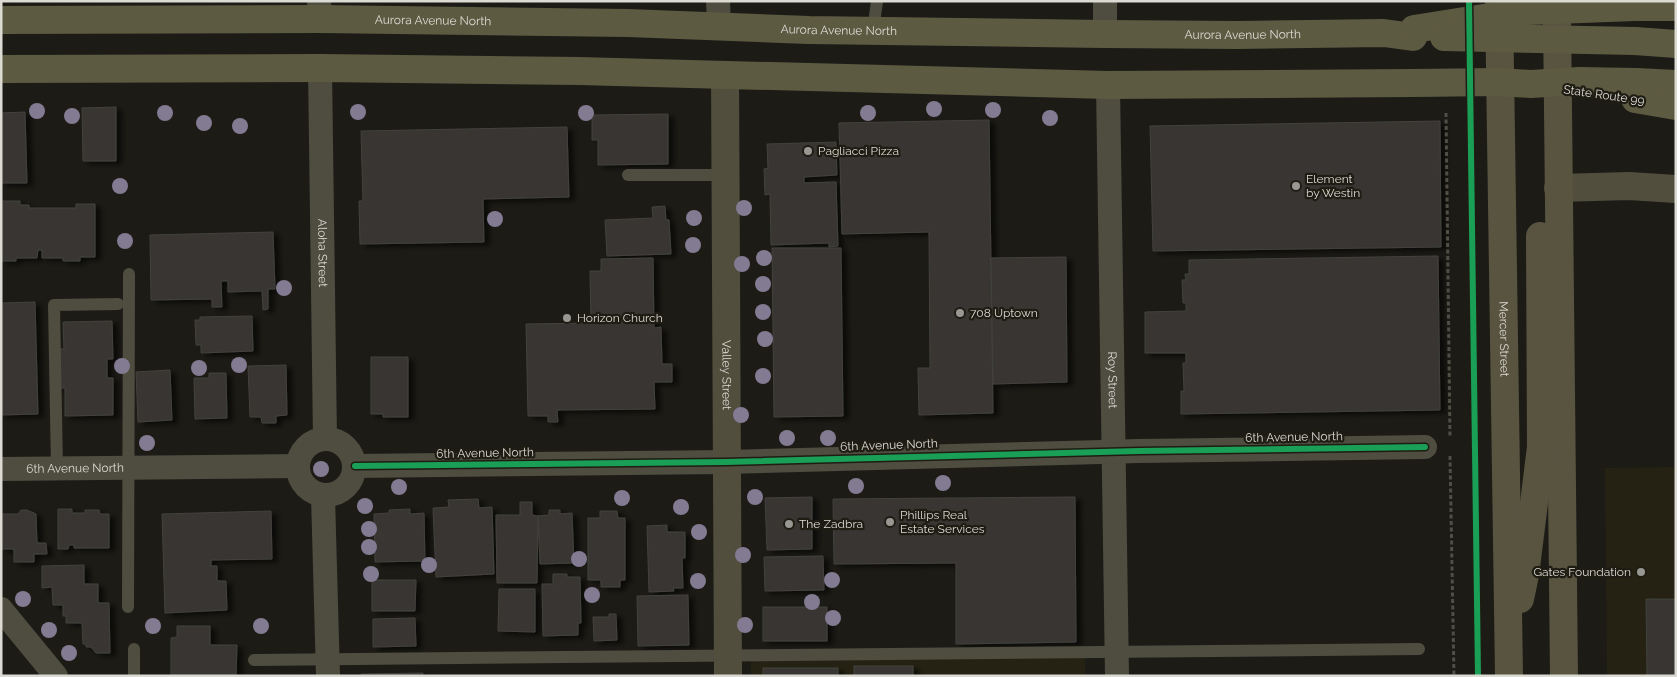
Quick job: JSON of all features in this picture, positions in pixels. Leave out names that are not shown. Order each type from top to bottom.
[{"type":"highway","points":[[1414,33],[1528,11],[1676,7]]},
{"type":"highway","name":"Aurora Avenue North","points":[[1,20],[319,10],[628,23],[719,14],[873,31],[1238,35],[1414,33],[1576,38],[1676,44]]},
{"type":"highway","points":[[1,69],[320,68],[579,71],[1108,85]]},
{"type":"highway","name":"State Route 99","points":[[1108,85],[1498,82],[1636,90],[1676,106]]},
{"type":"highway","points":[[1636,90],[1676,84]]},
{"type":"main road","name":"Mercer Street","points":[[1499,1],[1509,664]]},
{"type":"main road","points":[[1556,1],[1564,676]]},
{"type":"main road","points":[[1509,664],[1525,575],[1541,447],[1540,200],[1545,194],[1558,188]]},
{"type":"street","points":[[1105,1],[1105,34]]},
{"type":"street","name":"Aloha Street","points":[[320,68],[325,439]]},
{"type":"street","name":"Valley Street","points":[[725,75],[728,666]]},
{"type":"street","name":"Roy Street","points":[[1108,85],[1118,676]]},
{"type":"street","points":[[1558,188],[1629,186],[1676,189]]},
{"type":"street","points":[[325,439],[338,441],[346,446],[352,454],[354,466],[352,480],[346,488],[323,496],[305,487],[300,478],[298,466],[303,450],[310,444],[325,439]]},
{"type":"street","name":"6th Avenue North","points":[[354,466],[726,462],[1114,452],[1425,447]]},
{"type":"street","name":"6th Avenue North","points":[[1,469],[298,466]]},
{"type":"street","points":[[323,496],[328,668]]},
{"type":"street","points":[[1,609],[56,676]]},
{"type":"lane","points":[[873,31],[876,1]]},
{"type":"lane","points":[[628,176],[726,175]]},
{"type":"lane","points":[[128,607],[129,274]]},
{"type":"lane","points":[[57,468],[54,305],[118,304]]},
{"type":"lane","points":[[134,648],[134,676]]},
{"type":"lane","points":[[254,660],[328,668],[728,666],[1117,651],[1419,649]]},
{"type":"path","points":[[1446,113],[1450,443]]},
{"type":"path","points":[[1450,452],[1454,676]]},
{"type":"shaded area","name":"Gates Foundation","points":[[1676,467],[1676,676],[1607,676],[1605,468]]},
{"type":"shaded area","points":[[1085,657],[1085,676],[751,676],[751,659]]},
{"type":"building","points":[[116,107],[116,161],[83,161],[82,108]]},
{"type":"building","points":[[25,112],[27,183],[1,183],[1,113]]},
{"type":"building","points":[[668,114],[668,164],[598,165],[598,140],[592,140],[592,115]]},
{"type":"building","name":"708 Uptown","points":[[989,120],[993,413],[919,415],[918,368],[930,368],[929,232],[842,234],[839,123]]},
{"type":"building","name":"Element by Westin","points":[[1440,121],[1441,247],[1153,251],[1150,126]]},
{"type":"building","points":[[567,127],[569,197],[483,199],[484,242],[360,244],[359,201],[363,201],[361,131]]},
{"type":"building","points":[[836,142],[837,175],[804,177],[804,183],[836,182],[838,246],[829,247],[829,243],[771,245],[770,194],[765,195],[764,169],[768,168],[767,144]]},
{"type":"building","points":[[1,201],[20,201],[20,205],[29,205],[29,208],[76,208],[76,204],[95,204],[95,257],[80,257],[80,261],[63,261],[63,258],[42,258],[42,250],[38,250],[37,258],[16,258],[16,261],[1,261]]},
{"type":"building","points":[[665,206],[666,220],[669,220],[671,254],[607,256],[605,220],[653,218],[652,207]]},
{"type":"building","points":[[273,232],[275,289],[268,289],[268,309],[263,310],[262,291],[228,292],[228,281],[221,281],[222,307],[212,307],[212,299],[151,300],[150,235]]},
{"type":"building","points":[[772,248],[841,248],[843,416],[774,417]]},
{"type":"building","points":[[1438,256],[1440,410],[1181,414],[1181,391],[1184,391],[1183,363],[1186,363],[1186,353],[1145,353],[1145,312],[1186,311],[1186,303],[1183,303],[1182,280],[1186,280],[1185,274],[1189,274],[1189,260]]},
{"type":"building","points":[[1066,257],[1067,382],[993,384],[991,258]]},
{"type":"building","points":[[653,258],[654,328],[661,327],[662,364],[672,364],[672,382],[654,382],[655,409],[557,410],[558,422],[548,422],[548,416],[528,416],[526,324],[591,323],[590,271],[601,271],[601,259]]},
{"type":"building","points":[[35,302],[38,414],[1,415],[1,303]]},
{"type":"building","points":[[252,316],[253,351],[201,353],[201,345],[196,345],[195,320],[200,320],[200,317]]},
{"type":"building","points":[[112,321],[113,359],[107,359],[107,378],[113,378],[113,415],[65,416],[65,388],[59,388],[59,349],[64,349],[63,322]]},
{"type":"building","points":[[371,357],[408,357],[408,417],[383,417],[383,414],[371,414]]},
{"type":"building","points":[[286,365],[287,415],[276,416],[276,423],[262,423],[261,417],[250,417],[248,366]]},
{"type":"building","points":[[170,370],[172,420],[138,422],[136,372]]},
{"type":"building","points":[[209,373],[226,373],[227,418],[195,419],[194,378],[209,378]]},
{"type":"building","name":"The Zadbra","points":[[812,497],[812,549],[767,550],[765,498]]},
{"type":"building","points":[[1075,497],[1076,642],[956,644],[956,563],[834,564],[833,499]]},
{"type":"building","points":[[478,499],[479,508],[492,507],[494,574],[436,577],[433,508],[449,507],[448,500]]},
{"type":"building","points":[[520,502],[532,502],[532,515],[538,516],[537,583],[497,583],[496,515],[520,515]]},
{"type":"building","points":[[58,509],[72,509],[72,513],[85,513],[85,510],[99,510],[100,514],[109,514],[109,548],[74,548],[74,545],[69,545],[68,549],[58,549]]},
{"type":"building","points":[[410,509],[410,514],[424,513],[425,561],[375,562],[374,514],[389,513],[389,510]]},
{"type":"building","points":[[21,510],[27,510],[36,514],[37,543],[46,543],[47,554],[34,554],[34,562],[14,562],[14,549],[1,549],[1,514],[18,514]]},
{"type":"building","points":[[549,510],[560,510],[560,514],[572,513],[574,563],[540,564],[538,516],[549,515]]},
{"type":"building","points":[[271,511],[272,559],[211,560],[211,566],[217,566],[217,581],[226,581],[227,610],[165,613],[162,514]]},
{"type":"building","points":[[600,511],[617,511],[618,518],[625,518],[625,580],[620,580],[620,587],[601,587],[601,580],[588,580],[588,518],[600,518]]},
{"type":"building","points":[[667,525],[667,532],[685,532],[685,558],[682,558],[683,588],[673,588],[674,591],[649,592],[647,526]]},
{"type":"building","points":[[823,556],[824,590],[765,591],[764,557]]},
{"type":"building","points":[[84,565],[84,584],[98,584],[98,603],[109,603],[110,653],[96,653],[91,647],[86,647],[86,644],[83,644],[82,623],[66,623],[66,616],[63,616],[63,605],[53,605],[52,587],[42,588],[42,566]]},
{"type":"building","points":[[553,574],[567,574],[567,577],[580,577],[581,623],[578,623],[578,635],[543,636],[542,584],[553,584]]},
{"type":"building","points":[[372,580],[416,580],[415,611],[372,611]]},
{"type":"building","points":[[499,589],[535,589],[535,632],[498,631]]},
{"type":"building","points":[[688,595],[689,645],[638,646],[637,596]]},
{"type":"building","points":[[1646,599],[1676,599],[1676,676],[1647,676]]},
{"type":"building","points":[[763,607],[827,607],[827,641],[763,641]]},
{"type":"building","points":[[609,614],[616,614],[617,640],[594,641],[593,617],[609,617]]},
{"type":"building","points":[[415,618],[416,646],[373,647],[373,619]]},
{"type":"building","points":[[177,626],[210,626],[210,645],[237,645],[236,676],[171,676],[171,638],[177,637]]},
{"type":"building","points":[[854,666],[913,666],[913,676],[854,676]]},
{"type":"building","points":[[763,668],[838,668],[838,676],[763,676]]},
{"type":"building","points":[[423,673],[423,676],[361,676],[361,674]]},
{"type":"cycle path","points":[[1469,1],[1478,676]]},
{"type":"cycle path","points":[[355,466],[726,462],[1139,451],[1425,447]]},
{"type":"place","name":"Pagliacci Pizza","points":[[808,151]]},
{"type":"place","name":"Element by Westin","points":[[1296,186]]},
{"type":"place","name":"708 Uptown","points":[[960,313]]},
{"type":"place","name":"Horizon Church","points":[[567,318]]},
{"type":"place","name":"Phillips Real Estate Services","points":[[890,522]]},
{"type":"place","name":"The Zadbra","points":[[789,524]]},
{"type":"place","name":"Gates Foundation","points":[[1641,572]]}]
